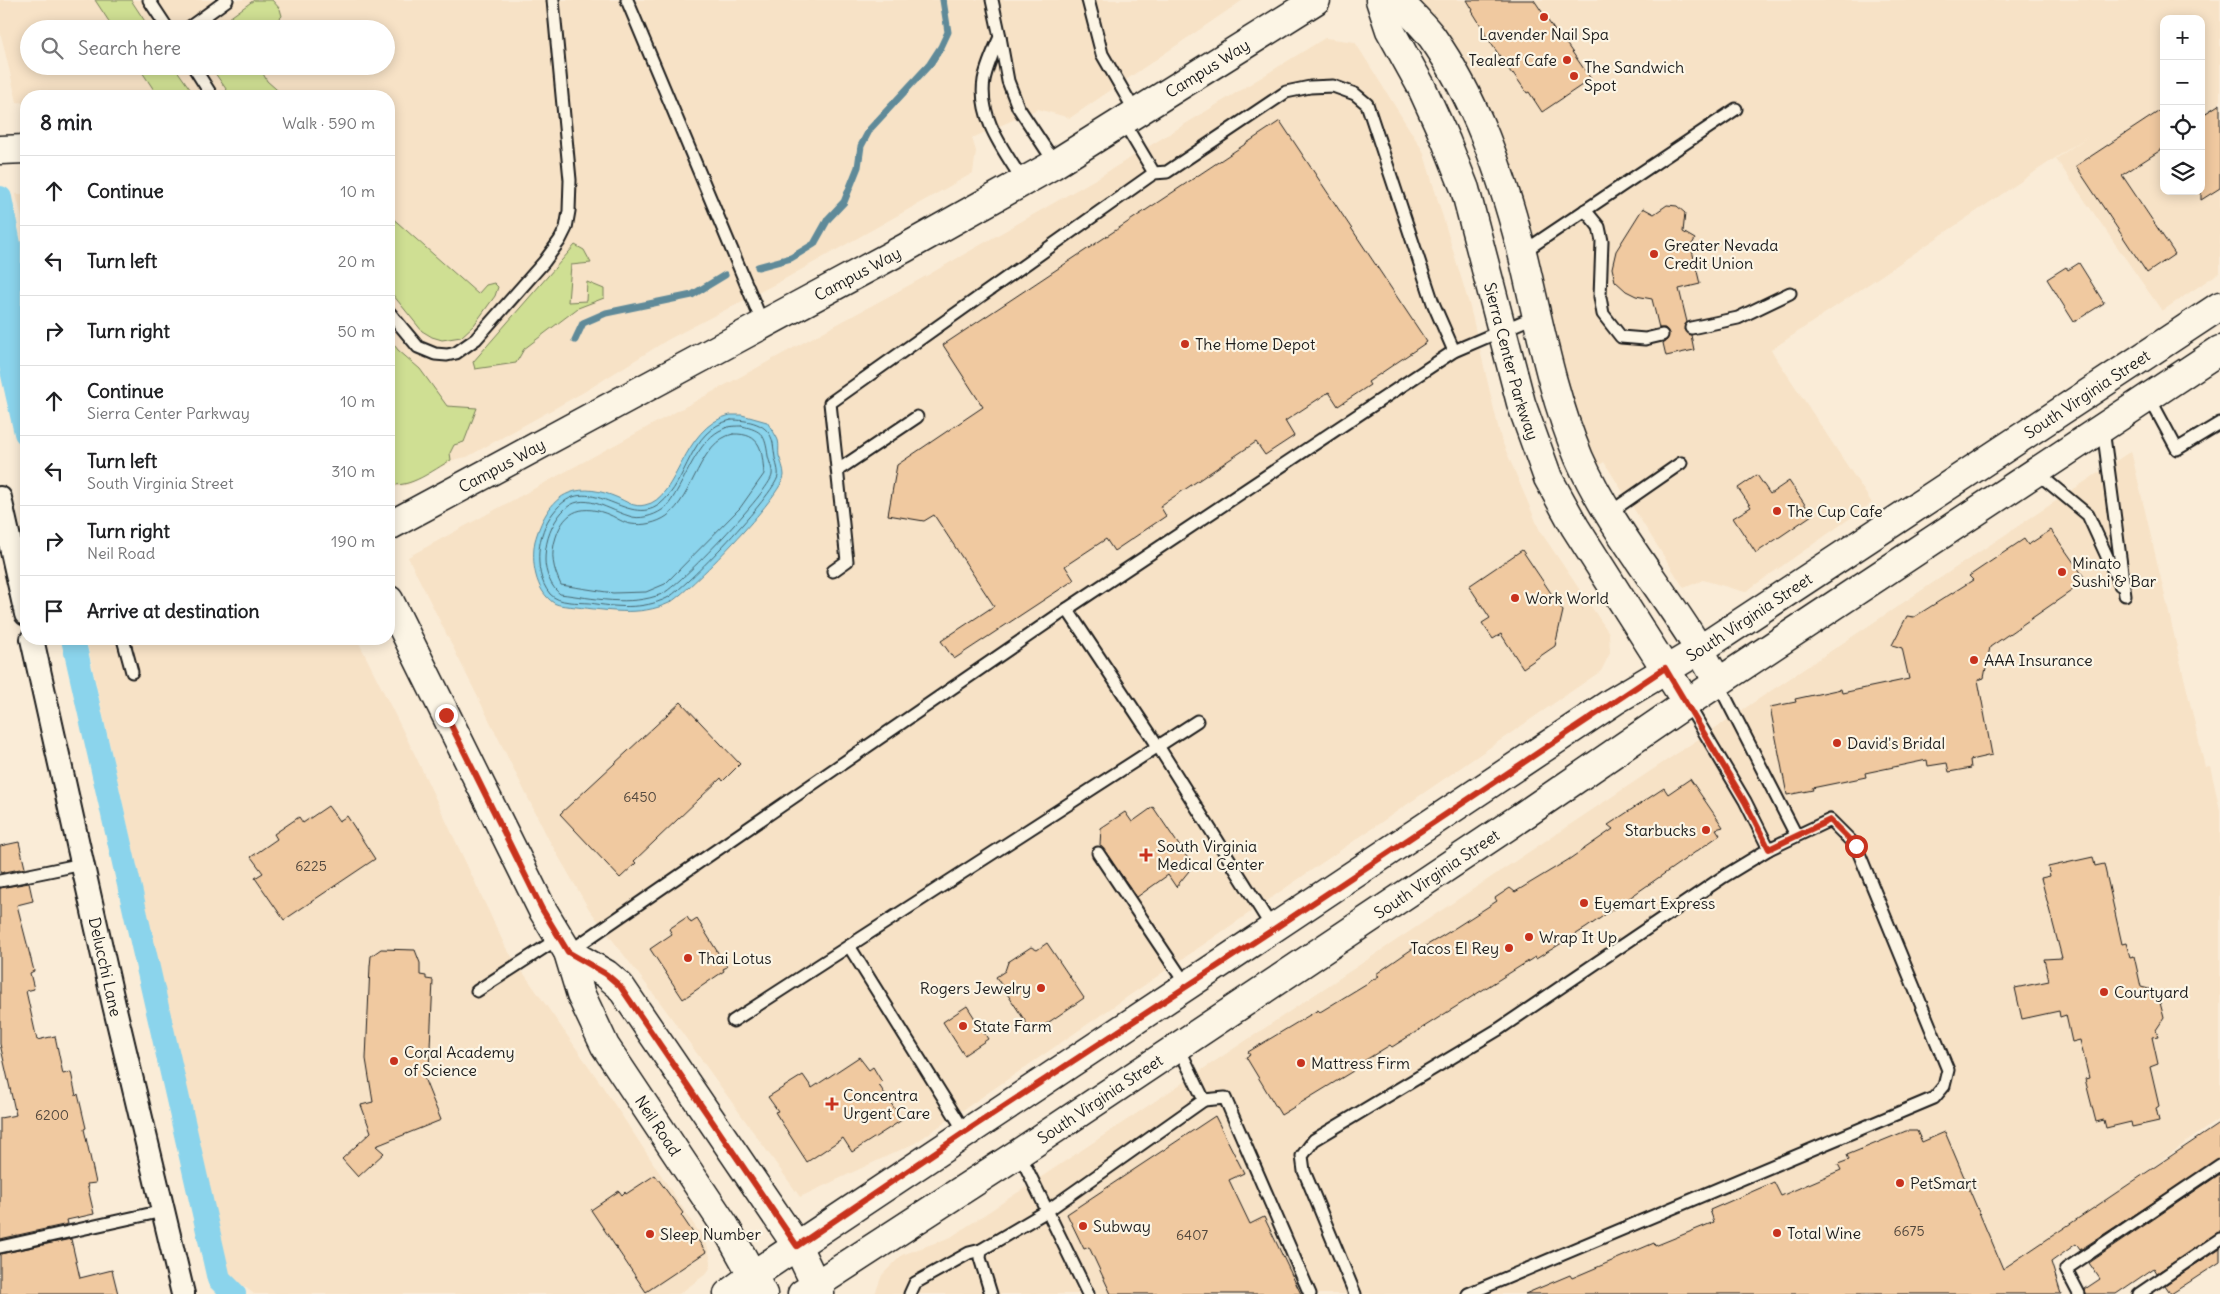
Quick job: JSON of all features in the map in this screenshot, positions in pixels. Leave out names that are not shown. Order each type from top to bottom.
[{"type":"street","name":"Campus Way","points":[[395,523],[1024,181],[1316,0]]},
{"type":"street","name":"Sierra Center Parkway","points":[[1380,0],[1390,30],[1421,86],[1446,141],[1464,190],[1530,432],[1548,478],[1575,527],[1686,703]]},
{"type":"street","name":"Sierra Center Parkway","points":[[1398,0],[1431,36],[1456,76],[1490,148],[1522,253],[1536,316],[1566,423],[1579,458],[1598,496],[1701,649],[1718,683]]},
{"type":"street","points":[[0,150],[20,149]]},
{"type":"street","name":"South Virginia Street","points":[[728,1294],[758,1284],[797,1246],[965,1132],[1274,929],[1665,668],[1701,649],[2220,306]]},
{"type":"street","name":"South Virginia Street","points":[[813,1291],[1177,1045],[1508,826],[1686,703],[2220,350]]},
{"type":"street","points":[[0,498],[20,587]]},
{"type":"street","name":"Neil Road","points":[[395,612],[542,909],[564,945],[594,1025],[605,1046],[725,1226],[758,1284]]},
{"type":"street","name":"Delucchi Lane","points":[[33,645],[82,864],[183,1294]]},
{"type":"street","name":"Neil Road","points":[[564,945],[620,986],[797,1246],[813,1291]]},
{"type":"lane","points":[[149,0],[162,20]]},
{"type":"lane","points":[[200,20],[228,0]]},
{"type":"lane","points":[[395,319],[418,347],[435,354],[447,355],[456,353],[476,339],[544,262],[566,228],[569,211],[570,180],[553,0]]},
{"type":"lane","points":[[627,0],[763,324]]},
{"type":"lane","points":[[992,0],[1008,80],[1018,107],[1055,163]]},
{"type":"lane","points":[[1088,0],[1102,54],[1154,173]]},
{"type":"lane","points":[[1000,36],[984,80],[983,102],[988,121],[996,138],[1024,181]]},
{"type":"lane","points":[[198,75],[208,90]]},
{"type":"lane","points":[[833,571],[847,561],[830,402],[1154,173],[1167,172],[1286,92],[1310,86],[1333,86],[1355,94],[1367,104],[1433,303],[1454,351]]},
{"type":"lane","points":[[1522,253],[1736,109]]},
{"type":"lane","points":[[1585,210],[1598,227],[1602,241],[1600,297],[1603,314],[1621,337],[1645,339],[1662,335]]},
{"type":"lane","points":[[1691,328],[1738,318],[1790,293]]},
{"type":"lane","points":[[477,991],[564,945],[1454,351],[1536,316]]},
{"type":"lane","points":[[2149,397],[2177,449],[2220,423]]},
{"type":"lane","points":[[838,470],[917,417]]},
{"type":"lane","points":[[2036,472],[2088,515],[2125,596],[2102,428]]},
{"type":"lane","points":[[1609,513],[1681,463]]},
{"type":"lane","points":[[1067,609],[1158,746],[1274,929]]},
{"type":"lane","points":[[125,645],[132,672]]},
{"type":"lane","points":[[1718,683],[1796,835]]},
{"type":"lane","points":[[1686,703],[1745,802],[1769,849]]},
{"type":"lane","points":[[733,1021],[1198,721]]},
{"type":"lane","points":[[1355,1294],[1304,1171],[1302,1156],[1314,1140],[1499,1029],[1722,877],[1769,849],[1830,820],[1856,846],[1948,1070],[1944,1086],[1934,1098],[1468,1294]]},
{"type":"lane","points":[[1098,853],[1187,986]]},
{"type":"lane","points":[[0,881],[82,864]]},
{"type":"lane","points":[[849,946],[965,1132]]},
{"type":"lane","points":[[1177,1045],[1204,1100]]},
{"type":"lane","points":[[910,1294],[915,1283],[969,1253],[981,1250],[1047,1211],[1204,1100],[1225,1098],[1310,1294]]},
{"type":"lane","points":[[1019,1153],[1088,1294]]},
{"type":"lane","points":[[2079,1294],[2066,1269],[2220,1165]]},
{"type":"lane","points":[[0,1247],[163,1211]]},
{"type":"lane","points":[[2138,1294],[2220,1239]]},
{"type":"lane","points":[[981,1250],[980,1258],[991,1294]]},
{"type":"shaded area","points":[[0,0],[1243,0],[1070,118],[1038,109],[972,138],[976,151],[973,173],[781,281],[669,339],[584,392],[467,457],[456,459],[408,485],[395,487],[395,90],[20,90],[20,102],[17,102],[0,31]]},
{"type":"shaded area","points":[[1401,0],[2220,0],[2220,272],[2162,311],[2056,159],[2088,136],[1771,350],[1872,503],[1745,592],[1703,580],[1684,588],[1604,462],[1590,471],[1498,162]]},
{"type":"shaded area","points":[[1325,38],[1355,42],[1423,151],[1470,307],[1501,439],[1540,531],[1609,633],[1610,653],[1601,671],[915,1143],[800,1197],[665,1009],[589,909],[549,840],[408,557],[928,275],[1099,177]]},
{"type":"shaded area","points":[[16,194],[20,194],[20,210]]},
{"type":"shaded area","points":[[2131,451],[2205,767],[2210,766],[2220,810],[2220,1118],[2035,1252],[2044,1294],[875,1294],[882,1275],[902,1255],[951,1237]]},
{"type":"shaded area","points":[[87,645],[360,645],[415,755],[506,948],[599,1081],[700,1234],[708,1248],[711,1261],[710,1268],[706,1274],[679,1294],[254,1294],[228,1274]]},
{"type":"green space","points":[[95,0],[131,0],[144,20],[108,20]]},
{"type":"green space","points":[[254,0],[272,0],[280,9],[282,16],[278,20],[226,20]]},
{"type":"green space","points":[[144,75],[180,75],[191,90],[154,90]]},
{"type":"green space","points":[[216,75],[264,75],[267,81],[277,90],[227,90]]},
{"type":"green space","points":[[395,220],[478,294],[486,285],[494,283],[498,287],[495,296],[474,325],[461,337],[442,340],[422,331],[395,297]]},
{"type":"green space","points":[[575,245],[584,250],[591,263],[571,265],[568,302],[586,301],[587,282],[604,289],[604,298],[578,308],[524,349],[516,363],[475,369],[473,362]]},
{"type":"green space","points":[[395,346],[420,369],[447,406],[477,408],[464,442],[454,445],[450,453],[451,460],[421,478],[395,485]]},
{"type":"water","points":[[730,415],[742,415],[767,422],[778,440],[779,456],[784,475],[780,486],[769,502],[713,564],[695,582],[669,603],[646,610],[599,610],[564,606],[554,603],[548,598],[542,591],[536,575],[534,549],[537,534],[543,520],[556,501],[562,496],[581,490],[605,493],[637,506],[656,500],[666,490],[701,433],[714,422]]},
{"type":"building","points":[[1467,0],[1534,0],[1561,40],[1563,39],[1591,79],[1542,112],[1529,92],[1527,93],[1512,74],[1484,33]]},
{"type":"building","points":[[2220,104],[2220,188],[2201,200],[2201,195],[2205,195],[2205,113]]},
{"type":"building","points":[[2160,111],[2160,151],[2122,175],[2175,254],[2147,273],[2076,166]]},
{"type":"building","name":"The Home Depot","points":[[1280,121],[1427,342],[1368,382],[1370,385],[1338,406],[1329,392],[1285,421],[1294,436],[1265,455],[1256,442],[1160,506],[1166,516],[1114,551],[1106,539],[1065,566],[1074,580],[954,659],[941,641],[994,606],[934,515],[924,521],[888,515],[897,465],[983,407],[943,345]]},
{"type":"building","name":"Greater Nevada Credit Union","points":[[1667,205],[1677,206],[1685,213],[1683,232],[1695,239],[1691,246],[1700,284],[1679,289],[1687,322],[1684,330],[1691,335],[1694,350],[1666,356],[1663,343],[1667,340],[1669,333],[1665,328],[1659,328],[1652,299],[1636,296],[1626,291],[1615,281],[1612,268],[1616,251],[1643,208],[1654,214]]},
{"type":"building","points":[[2079,263],[2104,303],[2074,322],[2047,279],[2066,267],[2068,270]]},
{"type":"building","name":"The Cup Cafe","points":[[1757,475],[1770,494],[1789,481],[1812,515],[1756,553],[1733,518],[1751,507],[1738,488]]},
{"type":"building","points":[[2051,530],[2084,577],[2076,580],[2080,585],[1990,647],[1984,678],[1978,680],[1992,755],[1970,760],[1971,768],[1949,772],[1947,763],[1928,766],[1927,760],[1865,773],[1866,777],[1787,795],[1770,707],[1796,702],[1795,699],[1841,689],[1842,693],[1909,679],[1902,648],[1892,645],[1907,616],[1914,617],[1973,580],[1969,576],[2024,539],[2028,545]]},
{"type":"building","name":"Work World","points":[[1522,550],[1563,611],[1555,646],[1523,668],[1501,634],[1493,639],[1482,623],[1490,618],[1469,586]]},
{"type":"building","points":[[681,702],[740,764],[723,781],[721,778],[634,861],[636,863],[620,878],[560,814]]},
{"type":"building","points":[[1690,779],[1723,827],[1716,829],[1720,835],[1586,928],[1536,959],[1535,957],[1392,1047],[1390,1045],[1351,1069],[1353,1071],[1281,1115],[1246,1057],[1250,1055],[1248,1052],[1318,1010],[1320,1012],[1379,976],[1376,974],[1415,947],[1417,951],[1444,935],[1497,901],[1495,898],[1510,888],[1515,892],[1568,860],[1613,829],[1608,825],[1664,788],[1668,794]]},
{"type":"building","points":[[328,806],[339,821],[347,816],[375,859],[284,920],[255,878],[263,873],[251,857],[277,839],[274,834],[299,817],[303,823]]},
{"type":"building","name":"South Virginia Medical Center","points":[[1153,807],[1193,866],[1176,887],[1168,875],[1137,897],[1100,845],[1101,828],[1125,812],[1132,822]]},
{"type":"building","points":[[19,842],[25,868],[0,873],[0,846]]},
{"type":"building","name":"Courtyard","points":[[2093,857],[2095,866],[2104,864],[2122,944],[2126,943],[2130,957],[2134,956],[2141,987],[2149,989],[2158,995],[2164,1018],[2156,1030],[2158,1036],[2152,1037],[2158,1064],[2150,1067],[2159,1106],[2156,1108],[2159,1121],[2132,1127],[2131,1122],[2106,1128],[2104,1120],[2096,1122],[2085,1079],[2089,1078],[2080,1040],[2072,1042],[2066,1015],[2060,1017],[2059,1011],[2022,1019],[2015,988],[2049,981],[2044,959],[2062,958],[2041,878],[2050,876],[2048,867]]},
{"type":"building","points":[[29,883],[33,901],[17,905],[34,971],[30,973],[34,989],[26,991],[37,1040],[55,1036],[63,1074],[71,1072],[76,1096],[78,1094],[96,1183],[87,1184],[94,1214],[67,1220],[68,1224],[0,1239],[0,1118],[16,1115],[0,1044],[0,888]]},
{"type":"building","name":"Thai Lotus","points":[[687,917],[691,923],[697,919],[727,967],[683,999],[650,949],[672,934],[669,929]]},
{"type":"building","name":"Rogers Jewelry","points":[[1047,943],[1084,998],[1033,1033],[996,977],[1005,971],[1008,962],[1031,947],[1037,950]]},
{"type":"building","name":"Coral Academy of Science","points":[[381,949],[415,950],[420,963],[420,975],[426,976],[426,979],[433,980],[429,1070],[422,1073],[441,1120],[376,1146],[384,1153],[358,1177],[342,1159],[371,1132],[361,1105],[373,1102],[366,1059],[370,966],[371,956]]},
{"type":"building","name":"State Farm","points":[[967,1006],[988,1039],[964,1055],[943,1022]]},
{"type":"building","name":"Concentra Urgent Care","points":[[859,1057],[869,1070],[873,1067],[882,1082],[879,1085],[902,1120],[852,1152],[843,1138],[807,1162],[775,1112],[778,1111],[768,1097],[803,1075],[812,1088]]},
{"type":"building","points":[[1215,1116],[1244,1173],[1229,1180],[1250,1224],[1264,1217],[1301,1294],[1111,1294],[1089,1247],[1084,1249],[1067,1214]]},
{"type":"building","points":[[2220,1123],[2220,1158],[2080,1250],[2076,1244],[2051,1262],[2061,1294],[1525,1294],[1570,1275],[1572,1278],[1654,1243],[1655,1246],[1714,1222],[1710,1210],[1774,1182],[1781,1196],[1841,1170],[1838,1164],[1849,1160],[1847,1155],[1906,1131],[1917,1131],[1922,1142],[1945,1132],[2003,1269]]},
{"type":"building","points":[[2220,1174],[2220,1232],[2157,1273],[2154,1268],[2116,1294],[2086,1294],[2085,1289],[2100,1279],[2089,1263]]},
{"type":"building","name":"Sleep Number","points":[[655,1175],[683,1213],[681,1215],[706,1252],[646,1292],[591,1210],[619,1191],[622,1195],[625,1192],[626,1194]]},
{"type":"building","points":[[71,1239],[80,1278],[112,1270],[118,1294],[0,1294],[0,1254]]},
{"type":"building","points":[[2220,1248],[2220,1262],[2171,1294],[2165,1285]]},
{"type":"waterway","points":[[758,267],[791,258],[814,244],[828,219],[844,202],[858,167],[861,146],[870,129],[930,64],[941,47],[948,32],[943,0]]},
{"type":"waterway","points":[[0,198],[9,244],[9,357],[20,406]]},
{"type":"waterway","points":[[575,340],[583,323],[606,313],[692,295],[725,275]]},
{"type":"waterway","points":[[74,645],[219,1279],[234,1294]]},
{"type":"place","name":"Lavender Nail Spa","points":[[1544,17]]},
{"type":"place","name":"Tealeaf Cafe","points":[[1567,60]]},
{"type":"place","name":"The Sandwich Spot","points":[[1574,76]]},
{"type":"place","name":"Greater Nevada Credit Union","points":[[1654,254]]},
{"type":"place","name":"The Home Depot","points":[[1185,344]]},
{"type":"place","name":"The Cup Cafe","points":[[1777,511]]},
{"type":"place","name":"Minato Sushi & Bar","points":[[2062,572]]},
{"type":"place","name":"Work World","points":[[1515,598]]},
{"type":"place","name":"AAA Insurance","points":[[1974,660]]},
{"type":"place","name":"David's Bridal","points":[[1837,743]]},
{"type":"place","name":"Starbucks","points":[[1706,830]]},
{"type":"place","name":"South Virginia Medical Center","points":[[1146,855]]},
{"type":"place","name":"Eyemart Express","points":[[1584,903]]},
{"type":"place","name":"Wrap It Up","points":[[1529,937]]},
{"type":"place","name":"Tacos El Rey","points":[[1509,948]]},
{"type":"place","name":"Thai Lotus","points":[[688,958]]},
{"type":"place","name":"Rogers Jewelry","points":[[1041,988]]},
{"type":"place","name":"Courtyard","points":[[2104,992]]},
{"type":"place","name":"State Farm","points":[[963,1026]]},
{"type":"place","name":"Coral Academy of Science","points":[[394,1061]]},
{"type":"place","name":"Mattress Firm","points":[[1301,1063]]},
{"type":"place","name":"Concentra Urgent Care","points":[[832,1104]]},
{"type":"place","name":"PetSmart","points":[[1900,1183]]},
{"type":"place","name":"Subway","points":[[1083,1226]]},
{"type":"place","name":"Total Wine","points":[[1777,1233]]},
{"type":"place","name":"Sleep Number","points":[[650,1234]]},
{"type":"route","points":[[446,715],[542,909],[568,952],[606,974],[620,986],[797,1246],[965,1132],[1274,929],[1665,668],[1745,802],[1769,849],[1830,820],[1856,846]]}]
